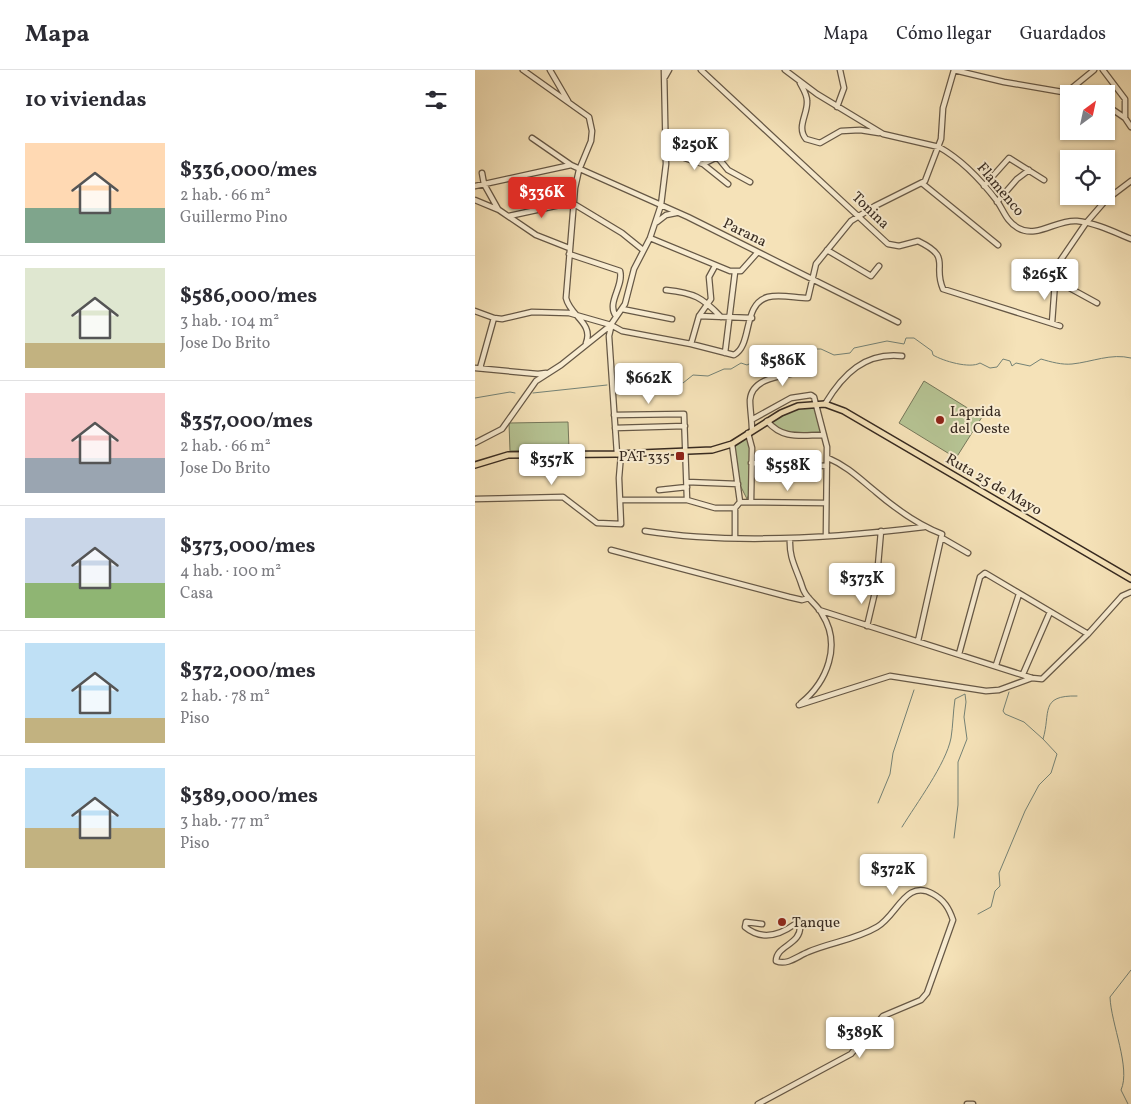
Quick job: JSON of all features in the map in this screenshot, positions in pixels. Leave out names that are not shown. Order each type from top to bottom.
[{"type":"main road","name":"Ruta 25 de Mayo","points":[[475,465],[499,456],[514,454],[619,454],[712,450],[732,444],[791,408],[816,403],[825,404],[844,411],[1131,579]]},
{"type":"street","points":[[523,70],[585,113],[591,122],[591,141],[579,170],[574,204],[566,298],[569,307],[588,329],[586,343]]},
{"type":"street","points":[[550,70],[569,103]]},
{"type":"street","points":[[475,499],[563,497],[597,523],[621,524],[619,454],[615,428],[609,336],[611,325],[622,309],[643,250],[656,223],[661,205],[666,152],[664,70]]},
{"type":"street","points":[[665,77],[669,70]]},
{"type":"street","name":"Tonina","points":[[701,70],[859,214],[888,244],[899,246],[918,241],[936,252],[941,263],[941,284],[945,291],[1060,326]]},
{"type":"street","name":"Flamenco","points":[[785,70],[837,107],[883,134],[939,147],[963,164],[984,186],[1010,222],[1026,231],[1033,232],[1069,221],[1085,223],[1131,239]]},
{"type":"street","points":[[837,107],[844,88],[840,70]]},
{"type":"street","points":[[475,311],[502,319],[532,312],[569,314],[611,325],[622,331],[691,344],[734,355],[739,352],[751,318],[761,300],[767,298],[808,298],[816,264],[859,214],[923,184],[939,147],[946,93],[954,70],[1004,82],[1060,91]]},
{"type":"street","points":[[1076,85],[1094,70]]},
{"type":"street","points":[[1103,70],[1125,99],[1131,127]]},
{"type":"street","points":[[797,80],[807,100],[802,123],[802,132],[806,139],[819,143],[848,130],[883,134]]},
{"type":"street","points":[[1115,111],[1128,120]]},
{"type":"street","name":"Parana","points":[[532,138],[579,170],[680,213],[898,322]]},
{"type":"street","points":[[666,152],[703,164],[728,184]]},
{"type":"street","points":[[703,164],[715,158],[719,159],[729,170],[749,182]]},
{"type":"street","points":[[984,186],[1009,158],[1044,180]]},
{"type":"street","points":[[475,186],[571,165]]},
{"type":"street","points":[[997,202],[1029,170]]},
{"type":"street","points":[[482,173],[484,184],[499,210]]},
{"type":"street","points":[[1052,323],[1058,264],[1085,223],[1106,200],[1131,181]]},
{"type":"street","points":[[923,184],[998,245]]},
{"type":"street","points":[[475,200],[499,210],[536,236],[569,248]]},
{"type":"street","points":[[509,216],[569,203],[574,204],[622,233],[643,250]]},
{"type":"street","points":[[656,223],[666,216],[680,213]]},
{"type":"street","points":[[650,238],[715,266],[735,272],[744,268],[758,252]]},
{"type":"street","points":[[827,250],[871,276],[879,266]]},
{"type":"street","points":[[569,254],[620,271],[621,277],[613,305],[616,316]]},
{"type":"street","points":[[691,344],[699,316],[711,299],[709,277],[715,266]]},
{"type":"street","points":[[725,353],[735,272]]},
{"type":"street","points":[[1055,280],[1097,303]]},
{"type":"street","points":[[667,290],[694,294],[709,303],[721,317]]},
{"type":"street","points":[[622,309],[672,319]]},
{"type":"street","points":[[699,316],[751,318]]},
{"type":"street","points":[[494,318],[477,368],[538,374],[549,372]]},
{"type":"street","points":[[475,443],[502,429],[532,385],[611,325]]},
{"type":"street","points":[[825,404],[845,378],[866,360],[888,355],[902,356]]},
{"type":"street","points":[[751,502],[752,448],[750,432],[753,419],[750,398],[758,384],[805,371]]},
{"type":"street","points":[[753,419],[791,398],[811,395],[816,403],[824,434],[827,458],[826,535]]},
{"type":"street","points":[[614,415],[684,414],[687,500]]},
{"type":"street","points":[[767,421],[775,430],[787,435],[824,434]]},
{"type":"street","points":[[615,428],[685,426]]},
{"type":"street","points":[[732,444],[740,502],[735,508],[735,538]]},
{"type":"street","points":[[827,458],[841,464],[856,474],[876,492],[924,527],[942,534],[918,642]]},
{"type":"street","points":[[751,463],[827,466]]},
{"type":"street","points":[[659,490],[687,484],[738,484]]},
{"type":"street","points":[[620,500],[687,500],[715,508],[735,508]]},
{"type":"street","points":[[740,502],[826,502]]},
{"type":"street","points":[[645,531],[666,535],[790,538],[924,527]]},
{"type":"street","points":[[867,626],[876,588],[881,531]]},
{"type":"street","points":[[790,538],[791,560],[804,593],[819,610],[829,626],[831,647],[830,659],[820,684],[799,705],[890,676],[986,691],[999,690],[1032,678]]},
{"type":"street","points":[[942,538],[968,553]]},
{"type":"street","points":[[611,550],[789,597],[802,600],[809,598]]},
{"type":"street","points":[[959,654],[980,577],[985,573],[1088,634]]},
{"type":"street","points":[[819,610],[1032,678],[1042,679],[1088,634],[1122,596],[1131,592]]},
{"type":"street","points":[[996,665],[1019,594]]},
{"type":"street","points":[[1023,674],[1050,612]]},
{"type":"street","points":[[758,1104],[851,1054],[883,1016],[921,1000],[927,993],[953,920],[949,909],[937,896],[925,889],[915,889],[909,892],[893,915],[878,927],[855,938],[809,951],[788,962],[780,963],[776,961],[776,955],[779,950],[793,942],[799,934],[800,925],[795,924],[785,932],[770,936],[751,932],[745,927],[746,922],[762,924]]},
{"type":"street","points":[[967,1104],[973,1104]]},
{"type":"green space","name":"Laprida del Oeste","points":[[924,381],[982,417],[956,458],[899,423]]},
{"type":"green space","points":[[804,406],[814,406],[823,432],[786,433],[771,423],[789,411]]},
{"type":"green space","points":[[568,422],[569,449],[510,451],[509,423]]},
{"type":"green space","points":[[746,436],[750,448],[749,494],[747,499],[740,485],[734,446]]},
{"type":"waterway","points":[[617,384],[669,379],[683,383],[693,375],[708,376],[724,369],[731,369],[741,363],[755,365],[759,362],[763,364],[805,349],[821,349],[834,355],[850,353],[854,348],[887,341],[904,344],[906,338],[914,338],[932,351],[933,355],[943,360],[963,365],[976,365],[980,363],[990,368],[997,367],[1003,359],[1010,361],[1012,366],[1016,363],[1030,366],[1041,359],[1068,364],[1109,357],[1131,358]]},
{"type":"waterway","points":[[533,393],[607,385]]},
{"type":"waterway","points":[[475,398],[510,392],[515,393]]},
{"type":"waterway","points":[[878,803],[890,774],[893,753],[914,690]]},
{"type":"waterway","points":[[1009,692],[1003,711],[1005,714],[1024,722],[1043,739]]},
{"type":"waterway","points":[[902,827],[943,760],[951,738],[955,699],[965,694],[964,717],[967,739],[958,762],[958,805],[954,838]]},
{"type":"waterway","points":[[978,914],[991,907],[995,891],[1000,886],[999,873],[1025,811],[1039,785],[1051,773],[1057,754],[1043,739],[1049,707],[1057,699],[1065,696],[1077,696]]},
{"type":"waterway","points":[[1128,1104],[1121,1090],[1124,1070],[1110,997],[1131,970]]},
{"type":"place","name":"Laprida del Oeste","points":[[940,420]]},
{"type":"place","name":"PAT 335","points":[[680,456]]},
{"type":"place","name":"Tanque","points":[[782,922]]}]
